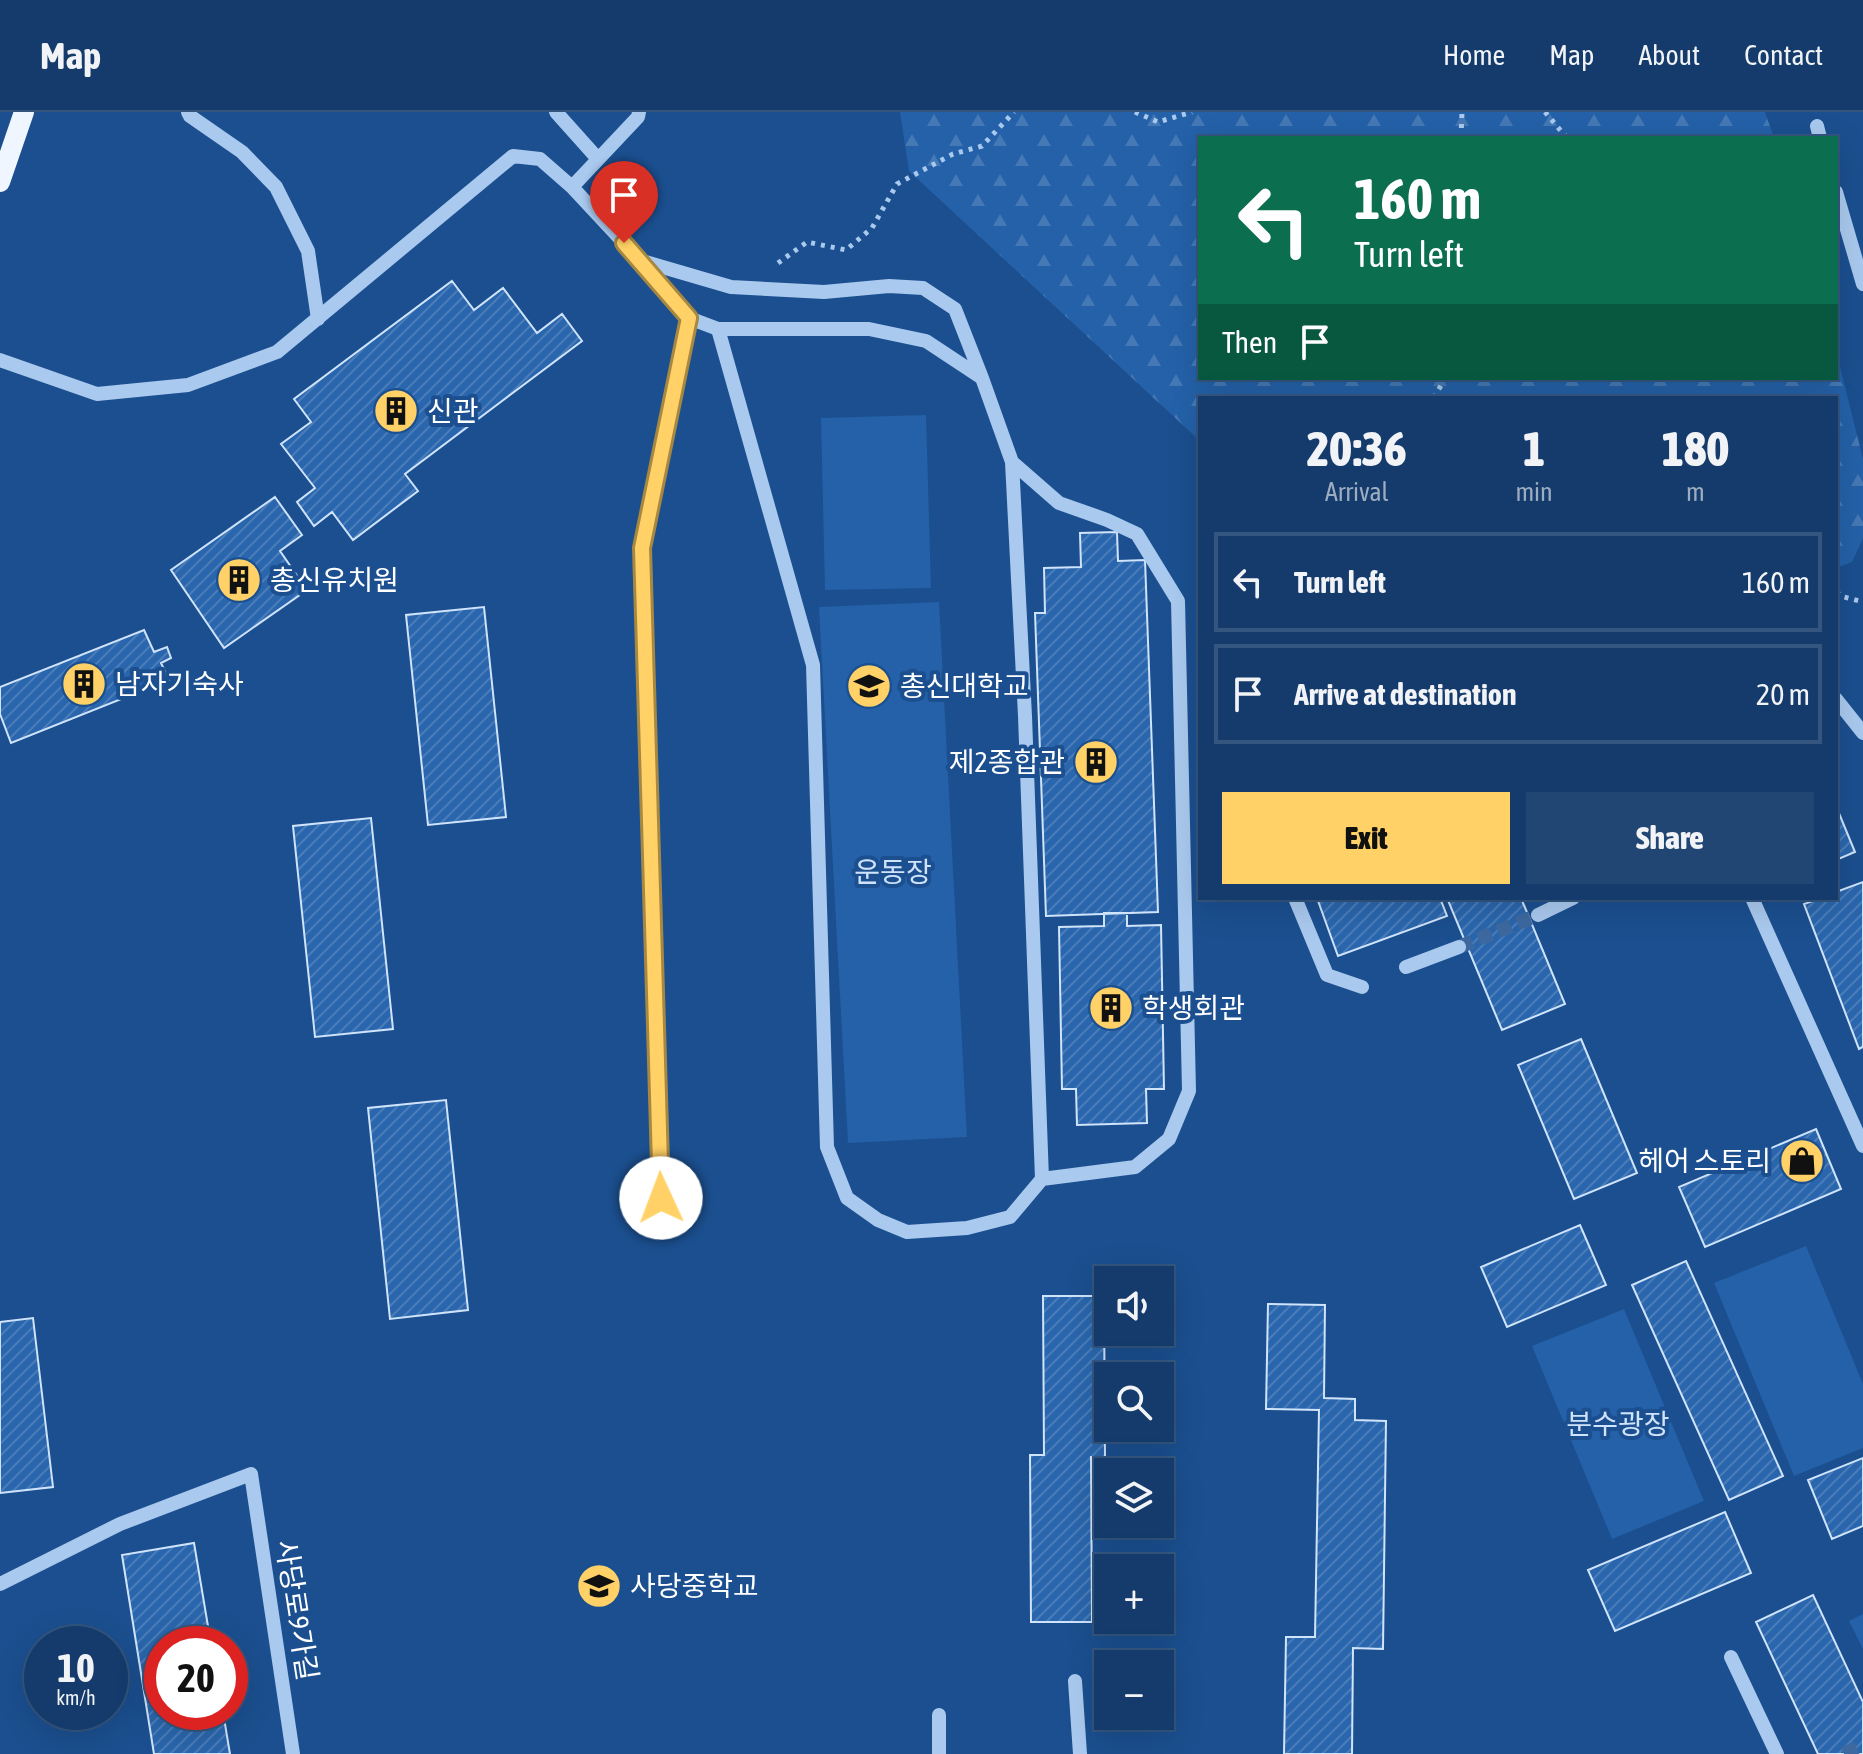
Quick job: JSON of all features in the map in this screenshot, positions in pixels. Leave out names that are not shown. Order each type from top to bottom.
[{"type":"main road","points":[[0,182],[24,112]]},
{"type":"street","points":[[188,112],[242,152],[276,187],[308,251],[318,319]]},
{"type":"street","points":[[556,112],[598,159]]},
{"type":"street","points":[[572,187],[638,117],[639,112]]},
{"type":"street","points":[[0,360],[97,394],[188,385],[277,352],[513,156],[540,159],[572,187],[689,318],[718,329],[869,329],[926,341],[982,378]]},
{"type":"street","points":[[1838,199],[1863,284]]},
{"type":"street","points":[[641,261],[731,287],[824,292],[889,286],[923,288],[955,309],[982,378],[1012,462],[1042,1179],[1010,1217],[967,1228],[907,1232],[878,1220],[847,1198],[827,1147],[813,665],[718,329]]},
{"type":"street","points":[[661,1198],[642,548],[689,318]]},
{"type":"street","points":[[1012,462],[1059,503],[1137,534],[1178,601],[1189,1091],[1169,1139],[1135,1167],[1042,1179]]},
{"type":"street","points":[[1838,702],[1863,733]]},
{"type":"street","points":[[1296,900],[1327,975],[1362,987]]},
{"type":"street","points":[[1538,915],[1569,900]]},
{"type":"street","points":[[1753,900],[1858,1120],[1863,1146]]},
{"type":"street","points":[[1406,967],[1459,947]]},
{"type":"street","name":"사당로9가길","points":[[0,1584],[120,1524],[251,1474],[293,1754]]},
{"type":"street","points":[[1731,1657],[1777,1754]]},
{"type":"street","points":[[1075,1681],[1080,1754]]},
{"type":"street","points":[[939,1715],[939,1754]]},
{"type":"path","points":[[776,265],[807,242],[846,250],[872,228],[897,184],[953,154],[982,146],[1014,112]]},
{"type":"path","points":[[1135,112],[1158,122],[1192,112]]},
{"type":"path","points":[[1461,136],[1462,112]]},
{"type":"path","points":[[1545,112],[1565,136]]},
{"type":"path","points":[[1838,593],[1863,602]]},
{"type":"green space","points":[[900,112],[1765,112],[1773,136],[1198,136],[1198,380],[1838,380],[1838,359],[1863,459],[1863,538],[1852,562],[1838,567],[1838,396],[1198,396],[1198,439],[909,171]]},
{"type":"green space","points":[[926,415],[931,588],[825,590],[821,418]]},
{"type":"green space","name":"운동장","points":[[939,602],[967,1137],[848,1143],[819,607]]},
{"type":"green space","points":[[1806,1246],[1863,1384],[1863,1448],[1794,1476],[1714,1283]]},
{"type":"green space","name":"분수광장","points":[[1624,1309],[1704,1501],[1612,1539],[1532,1346]]},
{"type":"green space","points":[[1863,1614],[1863,1649],[1849,1621]]},
{"type":"building","name":"신관","points":[[452,281],[474,310],[503,288],[537,333],[562,314],[582,341],[405,474],[418,491],[353,540],[332,512],[314,526],[297,502],[315,488],[281,444],[311,422],[294,399]]},
{"type":"building","name":"총신유치원","points":[[275,497],[302,535],[280,551],[307,590],[224,648],[171,570]]},
{"type":"building","name":"제2종합관","points":[[1117,532],[1118,561],[1145,560],[1158,912],[1046,916],[1035,613],[1045,613],[1044,568],[1081,567],[1080,533]]},
{"type":"building","points":[[484,607],[506,817],[428,825],[406,615]]},
{"type":"building","name":"남자기숙사","points":[[144,630],[154,652],[167,647],[171,658],[161,663],[169,680],[11,743],[0,714],[0,687]]},
{"type":"building","points":[[1838,811],[1855,852],[1838,859]]},
{"type":"building","points":[[371,818],[393,1029],[315,1037],[293,826]]},
{"type":"building","points":[[1863,882],[1863,1047],[1859,1049],[1804,904],[1815,900],[1838,900],[1838,891]]},
{"type":"building","points":[[1318,900],[1441,900],[1447,916],[1338,956]]},
{"type":"building","points":[[1448,900],[1522,900],[1565,1004],[1502,1030]]},
{"type":"building","name":"학생회관","points":[[1104,913],[1127,913],[1127,926],[1161,925],[1164,1089],[1146,1089],[1147,1123],[1077,1125],[1076,1089],[1062,1089],[1059,927],[1104,926]]},
{"type":"building","points":[[1581,1039],[1637,1173],[1574,1199],[1518,1065]]},
{"type":"building","points":[[446,1100],[468,1310],[390,1319],[368,1108]]},
{"type":"building","points":[[1816,1129],[1841,1189],[1705,1247],[1679,1187]]},
{"type":"building","points":[[1580,1225],[1606,1285],[1507,1327],[1481,1267]]},
{"type":"building","points":[[1686,1261],[1783,1476],[1729,1500],[1632,1285]]},
{"type":"building","points":[[1043,1296],[1094,1296],[1094,1346],[1104,1346],[1104,1362],[1094,1362],[1094,1442],[1105,1442],[1105,1457],[1091,1457],[1092,1622],[1031,1622],[1030,1455],[1044,1455]]},
{"type":"building","points":[[1268,1304],[1325,1305],[1324,1398],[1355,1399],[1355,1420],[1386,1421],[1383,1649],[1353,1648],[1352,1754],[1284,1754],[1286,1637],[1315,1637],[1319,1410],[1266,1409]]},
{"type":"building","points":[[33,1318],[53,1487],[0,1493],[0,1322]]},
{"type":"building","points":[[1863,1458],[1863,1526],[1832,1539],[1808,1480]]},
{"type":"building","points":[[1725,1512],[1751,1573],[1615,1631],[1588,1570]]},
{"type":"building","points":[[194,1543],[208,1626],[144,1626],[144,1692],[122,1555]]},
{"type":"building","points":[[1813,1595],[1863,1702],[1863,1754],[1818,1754],[1756,1622]]},
{"type":"building","points":[[150,1730],[226,1730],[230,1754],[154,1754]]},
{"type":"tunnel","points":[[1459,947],[1538,915]]},
{"type":"tunnel","points":[[1844,1754],[1863,1745]]},
{"type":"place","name":"신관","points":[[396,411]]},
{"type":"place","name":"총신유치원","points":[[239,580]]},
{"type":"place","name":"남자기숙사","points":[[84,684]]},
{"type":"place","name":"총신대학교","points":[[869,686]]},
{"type":"place","name":"제2종합관","points":[[1096,762]]},
{"type":"place","name":"학생회관","points":[[1111,1008]]},
{"type":"place","name":"헤어 스토리","points":[[1802,1161]]},
{"type":"place","name":"사당중학교","points":[[599,1586]]},
{"type":"route","points":[[624,243],[689,318],[642,548],[661,1198]]}]
